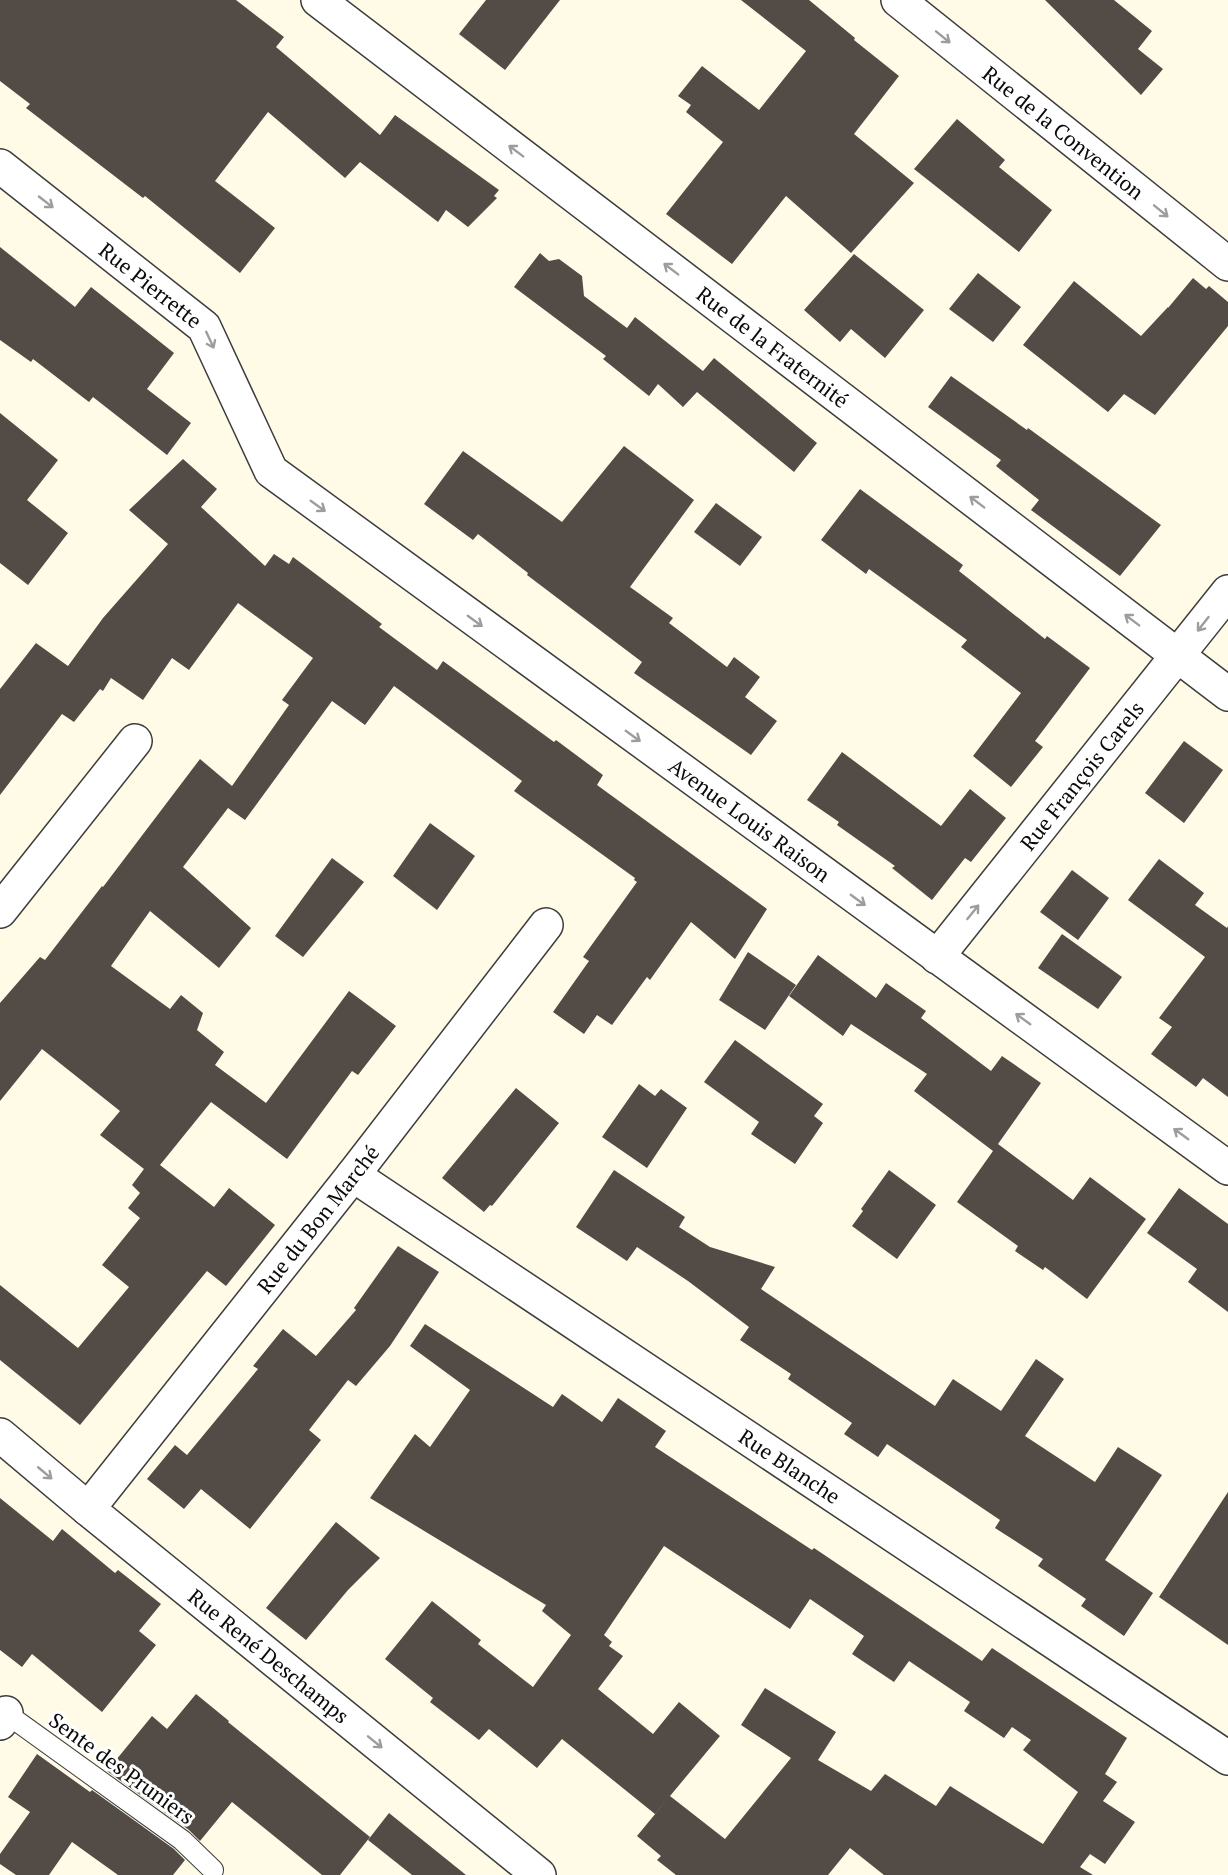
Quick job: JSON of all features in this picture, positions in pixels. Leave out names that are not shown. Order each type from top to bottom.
[{"type":"street","name":"Rue de la Fraternité","points":[[318,0],[1228,694]]},
{"type":"street","name":"Rue de la Convention","points":[[898,0],[1228,264]]},
{"type":"street","name":"Rue Pierrette","points":[[0,166],[204,327],[271,471]]},
{"type":"street","name":"Avenue Louis Raison","points":[[271,471],[1228,1168]]},
{"type":"street","name":"Rue François Carels","points":[[937,957],[1228,592]]},
{"type":"street","points":[[0,911],[135,741]]},
{"type":"street","name":"Rue du Bon Marché","points":[[88,1509],[353,1175],[546,925]]},
{"type":"street","name":"Rue Blanche","points":[[353,1175],[1228,1758]]},
{"type":"street","name":"Rue René Deschamps","points":[[0,1435],[539,1875]]},
{"type":"lane","name":"Sente des Pruniers","points":[[2,1715],[182,1840],[213,1870]]},
{"type":"building","points":[[0,0],[236,0],[284,37],[276,47],[380,135],[395,115],[499,190],[494,196],[497,198],[468,227],[446,210],[438,222],[360,162],[345,178],[268,112],[215,181],[275,228],[240,273],[145,196],[143,198],[26,108],[30,104],[0,81]]},
{"type":"building","points":[[486,0],[560,0],[505,70],[459,34]]},
{"type":"building","points":[[741,0],[809,0],[899,76],[854,134],[914,183],[851,253],[786,196],[732,264],[666,214],[723,142],[686,112],[691,105],[678,96],[702,66],[759,110],[806,51]]},
{"type":"building","points":[[1045,0],[1114,0],[1152,31],[1138,49],[1163,69],[1141,95]]},
{"type":"building","points":[[957,119],[1005,160],[999,167],[1052,210],[1019,252],[914,169]]},
{"type":"building","points":[[0,247],[75,307],[91,287],[174,353],[147,389],[191,423],[167,455],[93,397],[89,402],[33,359],[31,362],[0,340]]},
{"type":"building","points":[[540,253],[549,261],[559,259],[582,276],[584,296],[627,328],[635,317],[703,371],[714,358],[817,443],[794,472],[697,392],[683,407],[658,384],[649,396],[603,359],[606,356],[514,287]]},
{"type":"building","points":[[854,254],[924,310],[885,358],[851,329],[840,342],[804,310]]},
{"type":"building","points":[[978,273],[1021,307],[993,342],[949,309]]},
{"type":"building","points":[[1193,278],[1206,289],[1209,286],[1228,302],[1228,326],[1155,415],[1124,394],[1108,412],[1023,345],[1074,281],[1141,336]]},
{"type":"building","points":[[951,376],[1027,430],[1028,428],[1161,525],[1120,576],[1031,510],[1039,500],[996,466],[1001,460],[928,407]]},
{"type":"building","points":[[0,413],[58,460],[27,500],[68,533],[28,585],[0,563]]},
{"type":"building","points":[[624,446],[694,500],[630,587],[673,618],[669,623],[727,667],[734,657],[760,677],[745,697],[777,721],[751,755],[634,673],[642,662],[527,575],[528,573],[478,534],[473,540],[424,504],[463,451],[562,522]]},
{"type":"building","points":[[183,459],[217,489],[201,507],[265,566],[274,554],[289,564],[293,557],[382,624],[379,627],[437,670],[443,661],[554,742],[556,740],[603,775],[597,785],[767,909],[735,959],[691,922],[650,980],[647,977],[612,1025],[597,1015],[584,1034],[553,1012],[589,961],[583,957],[637,882],[635,878],[514,791],[522,781],[394,686],[365,725],[332,701],[245,820],[228,808],[183,867],[251,928],[219,968],[150,911],[111,966],[170,1009],[181,995],[203,1013],[197,1030],[224,1052],[215,1065],[266,1103],[349,991],[396,1026],[358,1075],[352,1071],[287,1159],[211,1102],[160,1165],[214,1207],[229,1188],[275,1225],[226,1286],[207,1271],[80,1425],[0,1360],[0,1285],[78,1348],[129,1287],[102,1265],[140,1218],[128,1208],[140,1193],[132,1185],[144,1169],[100,1135],[120,1111],[42,1049],[0,1101],[0,1003],[40,957],[45,960],[200,759],[232,786],[289,705],[282,700],[313,658],[238,603],[189,670],[172,658],[143,700],[111,678],[103,691],[100,689],[74,722],[62,714],[0,795],[0,689],[36,643],[68,666],[103,618],[168,544],[129,510]]},
{"type":"building","points":[[860,489],[963,565],[959,571],[1045,639],[1047,636],[1090,668],[1035,741],[1043,747],[1011,787],[973,756],[1021,693],[961,647],[967,640],[869,569],[866,574],[821,540]]},
{"type":"building","points":[[716,503],[762,537],[740,566],[694,532]]},
{"type":"building","points":[[1184,741],[1223,770],[1184,823],[1145,793]]},
{"type":"building","points":[[842,752],[941,826],[970,789],[1006,818],[971,862],[965,858],[932,900],[892,868],[895,866],[837,825],[839,822],[807,800]]},
{"type":"building","points":[[430,823],[475,856],[437,910],[393,876]]},
{"type":"building","points":[[332,858],[364,882],[303,957],[275,936]]},
{"type":"building","points":[[1159,859],[1204,893],[1195,905],[1227,928],[1228,926],[1228,1097],[1203,1078],[1196,1087],[1151,1054],[1172,1027],[1159,1018],[1205,957],[1128,900]]},
{"type":"building","points":[[1072,870],[1109,898],[1078,940],[1040,912]]},
{"type":"building","points":[[1062,934],[1122,977],[1098,1009],[1038,968]]},
{"type":"building","points":[[748,952],[796,985],[765,1030],[719,1000]]},
{"type":"building","points":[[818,955],[876,998],[886,983],[926,1011],[921,1018],[991,1071],[1002,1056],[1041,1083],[998,1144],[1073,1200],[1090,1177],[1146,1219],[1087,1299],[1045,1267],[1043,1270],[1015,1251],[1018,1246],[957,1202],[993,1151],[914,1091],[927,1074],[851,1024],[843,1036],[789,996]]},
{"type":"building","points":[[735,1040],[823,1104],[814,1116],[823,1123],[795,1164],[751,1134],[759,1122],[704,1082]]},
{"type":"building","points":[[639,1084],[655,1096],[661,1089],[687,1108],[647,1168],[602,1137]]},
{"type":"building","points":[[516,1088],[559,1123],[492,1206],[490,1205],[484,1212],[442,1178]]},
{"type":"building","points":[[614,1170],[685,1217],[679,1227],[710,1247],[775,1267],[761,1289],[935,1406],[953,1379],[1001,1411],[1036,1359],[1064,1379],[1025,1436],[1095,1482],[1118,1447],[1162,1475],[1105,1560],[1153,1593],[1124,1636],[1081,1606],[1086,1599],[1038,1566],[1043,1559],[995,1528],[1000,1520],[887,1444],[878,1457],[844,1434],[852,1423],[788,1379],[791,1374],[740,1340],[749,1327],[688,1281],[637,1247],[627,1261],[576,1227]]},
{"type":"building","points":[[889,1170],[936,1205],[897,1259],[852,1226],[863,1211],[861,1209]]},
{"type":"building","points":[[1179,1188],[1228,1224],[1228,1312],[1188,1282],[1197,1269],[1147,1233]]},
{"type":"building","points":[[398,1246],[439,1272],[390,1346],[356,1386],[348,1380],[309,1430],[321,1440],[250,1529],[201,1489],[184,1509],[147,1479],[175,1445],[187,1455],[258,1369],[253,1366],[283,1329],[316,1356],[356,1310],[354,1308]]},
{"type":"building","points":[[425,1324],[553,1407],[562,1394],[602,1422],[618,1398],[666,1431],[655,1447],[812,1550],[814,1548],[982,1661],[992,1648],[1127,1738],[1105,1774],[1117,1782],[1103,1801],[1135,1822],[1105,1864],[1090,1854],[1080,1867],[1093,1875],[884,1875],[850,1848],[828,1875],[676,1875],[657,1860],[661,1856],[637,1836],[670,1796],[655,1814],[562,1739],[537,1768],[489,1729],[479,1740],[430,1702],[433,1698],[385,1659],[432,1601],[481,1640],[478,1644],[533,1687],[571,1635],[542,1611],[546,1605],[370,1498],[415,1434],[430,1447],[470,1390],[410,1346]],"holes":[[[664,1546],[790,1629],[810,1599],[864,1636],[852,1654],[894,1682],[909,1661],[970,1702],[964,1711],[1004,1738],[1012,1727],[1031,1740],[1023,1750],[1078,1792],[1043,1844],[950,1786],[936,1806],[885,1774],[871,1791],[818,1760],[836,1732],[765,1688],[741,1725],[791,1758],[725,1839],[670,1796],[720,1736],[679,1702],[653,1734],[598,1689],[623,1656],[609,1646],[612,1642],[604,1635]]]},
{"type":"building","points":[[1228,1492],[1228,1645],[1159,1597]]},
{"type":"building","points":[[0,1498],[53,1541],[62,1529],[115,1573],[118,1570],[161,1604],[139,1631],[156,1645],[102,1712],[32,1654],[22,1667],[0,1650]]},
{"type":"building","points":[[336,1522],[380,1558],[348,1590],[306,1640],[266,1608]]},
{"type":"building","points":[[196,1694],[370,1837],[340,1875],[322,1875],[232,1802],[200,1841],[189,1830],[107,1771],[152,1716],[167,1729]]},
{"type":"building","points":[[37,1754],[90,1792],[92,1790],[174,1849],[185,1860],[173,1875],[118,1875],[72,1842],[49,1875],[16,1875],[0,1864],[0,1854],[30,1812],[8,1797]]},
{"type":"building","points":[[389,1813],[466,1875],[412,1875],[368,1840]]}]
